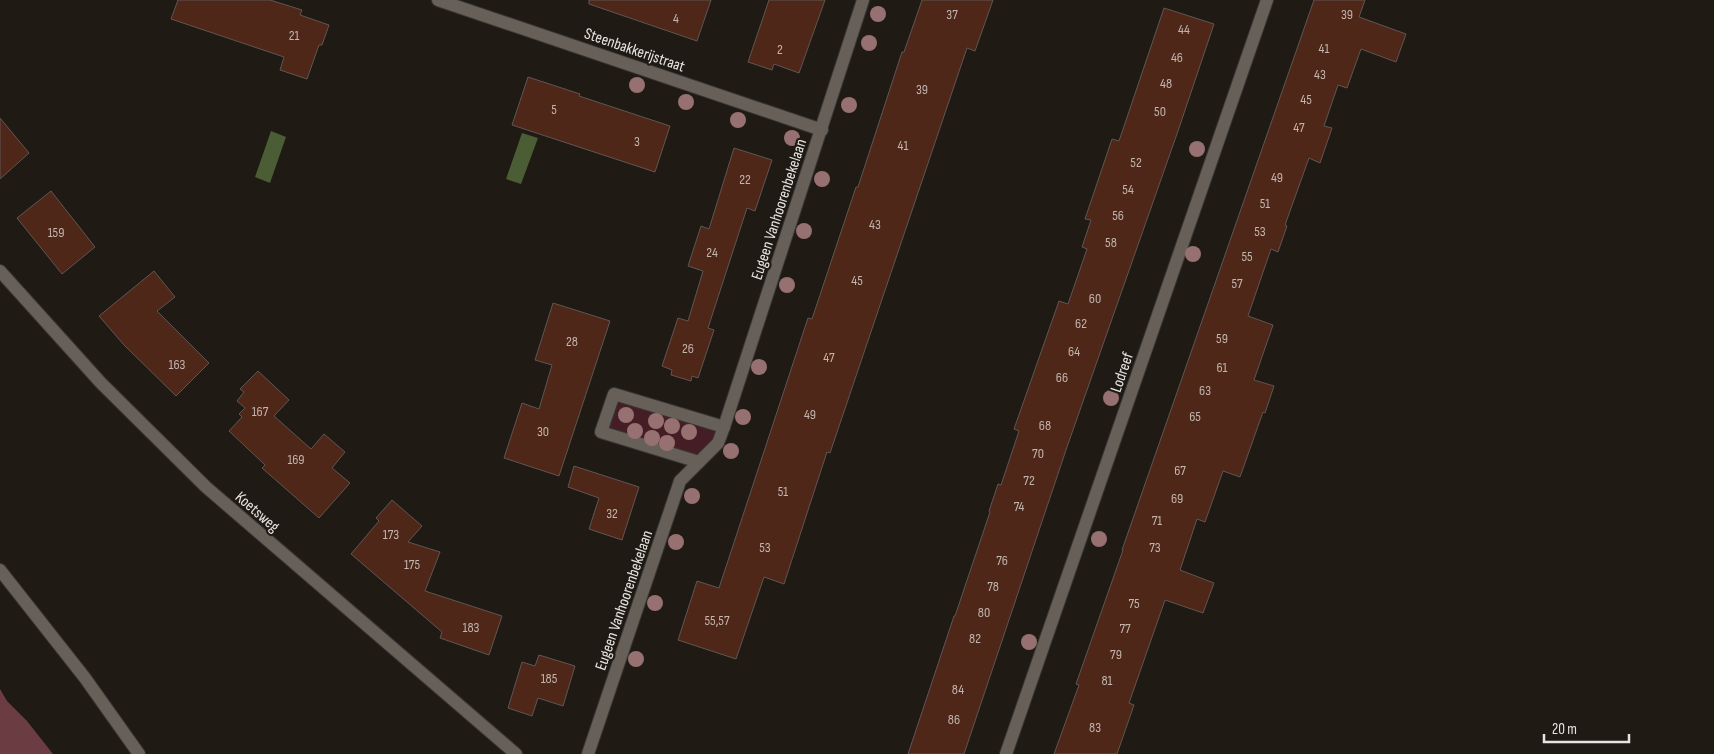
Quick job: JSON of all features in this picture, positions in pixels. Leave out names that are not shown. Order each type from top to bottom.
[{"type":"street","name":"Steenbakkerijstraat","points":[[438,0],[822,130]]},
{"type":"street","name":"Eugeen Vanhoorenbekelaan","points":[[588,754],[680,481],[718,443],[724,427],[863,0]]},
{"type":"street","name":"Lodreef","points":[[1006,754],[1267,0]]},
{"type":"street","name":"Koetsweg","points":[[0,272],[101,383],[206,487],[516,754]]},
{"type":"street","points":[[699,462],[601,432],[614,394],[724,427]]},
{"type":"street","points":[[0,570],[85,678],[139,754]]},
{"type":"shaded area","points":[[271,131],[286,137],[270,183],[255,177]]},
{"type":"shaded area","points":[[522,133],[538,138],[521,184],[506,179]]},
{"type":"shaded area","points":[[614,394],[724,427],[699,462],[601,432]]},
{"type":"shaded area","points":[[0,689],[7,701],[27,721],[53,754],[0,754]]},
{"type":"building","points":[[178,0],[270,0],[302,10],[300,15],[329,25],[322,45],[319,45],[307,79],[280,70],[284,57],[171,19]]},
{"type":"building","points":[[589,0],[711,0],[697,41],[589,4]]},
{"type":"building","points":[[769,0],[825,0],[799,73],[774,64],[772,70],[748,62]]},
{"type":"building","points":[[922,0],[993,0],[975,51],[967,48],[830,453],[827,452],[784,584],[764,577],[736,659],[678,640],[697,581],[719,588],[808,318],[812,319],[902,52],[904,52]]},
{"type":"building","points":[[1314,0],[1365,0],[1359,17],[1406,34],[1396,62],[1361,49],[1347,88],[1338,85],[1324,126],[1332,128],[1320,163],[1309,158],[1285,225],[1287,226],[1278,252],[1271,249],[1248,316],[1273,325],[1254,380],[1274,386],[1240,477],[1223,471],[1205,522],[1197,519],[1180,570],[1214,583],[1203,613],[1165,600],[1129,703],[1134,705],[1117,754],[1054,754],[1079,685],[1076,684],[1122,550]]},
{"type":"building","points":[[1164,8],[1214,24],[1178,131],[1067,447],[964,754],[908,754],[998,484],[1001,485],[1019,431],[1014,429],[1059,301],[1068,304],[1087,249],[1082,247],[1091,220],[1085,219],[1112,139],[1119,141]]},
{"type":"building","points":[[528,77],[670,126],[655,172],[512,125]]},
{"type":"building","points":[[0,118],[29,153],[0,179]]},
{"type":"building","points":[[734,148],[772,160],[755,211],[747,208],[708,328],[714,330],[698,378],[692,376],[691,381],[671,375],[672,370],[662,366],[678,318],[688,321],[703,271],[688,266],[701,226],[709,229]]},
{"type":"building","points":[[51,191],[95,247],[62,274],[17,218]]},
{"type":"building","points":[[154,271],[175,297],[157,311],[209,363],[176,396],[124,345],[99,316]]},
{"type":"building","points":[[553,303],[610,321],[559,476],[504,458],[522,403],[539,409],[552,365],[535,360]]},
{"type":"building","points":[[258,371],[289,400],[274,416],[311,449],[324,434],[345,452],[332,468],[350,483],[319,518],[262,468],[265,465],[229,431],[242,417],[239,414],[245,408],[237,401],[244,392],[240,389]]},
{"type":"building","points":[[574,466],[639,487],[622,540],[589,529],[599,498],[568,487]]},
{"type":"building","points":[[392,500],[422,526],[408,542],[440,552],[425,591],[502,616],[489,655],[440,638],[442,632],[351,554],[379,521],[376,518]]},
{"type":"building","points":[[539,655],[575,666],[563,706],[538,698],[532,716],[508,708],[522,662],[535,666]]}]
